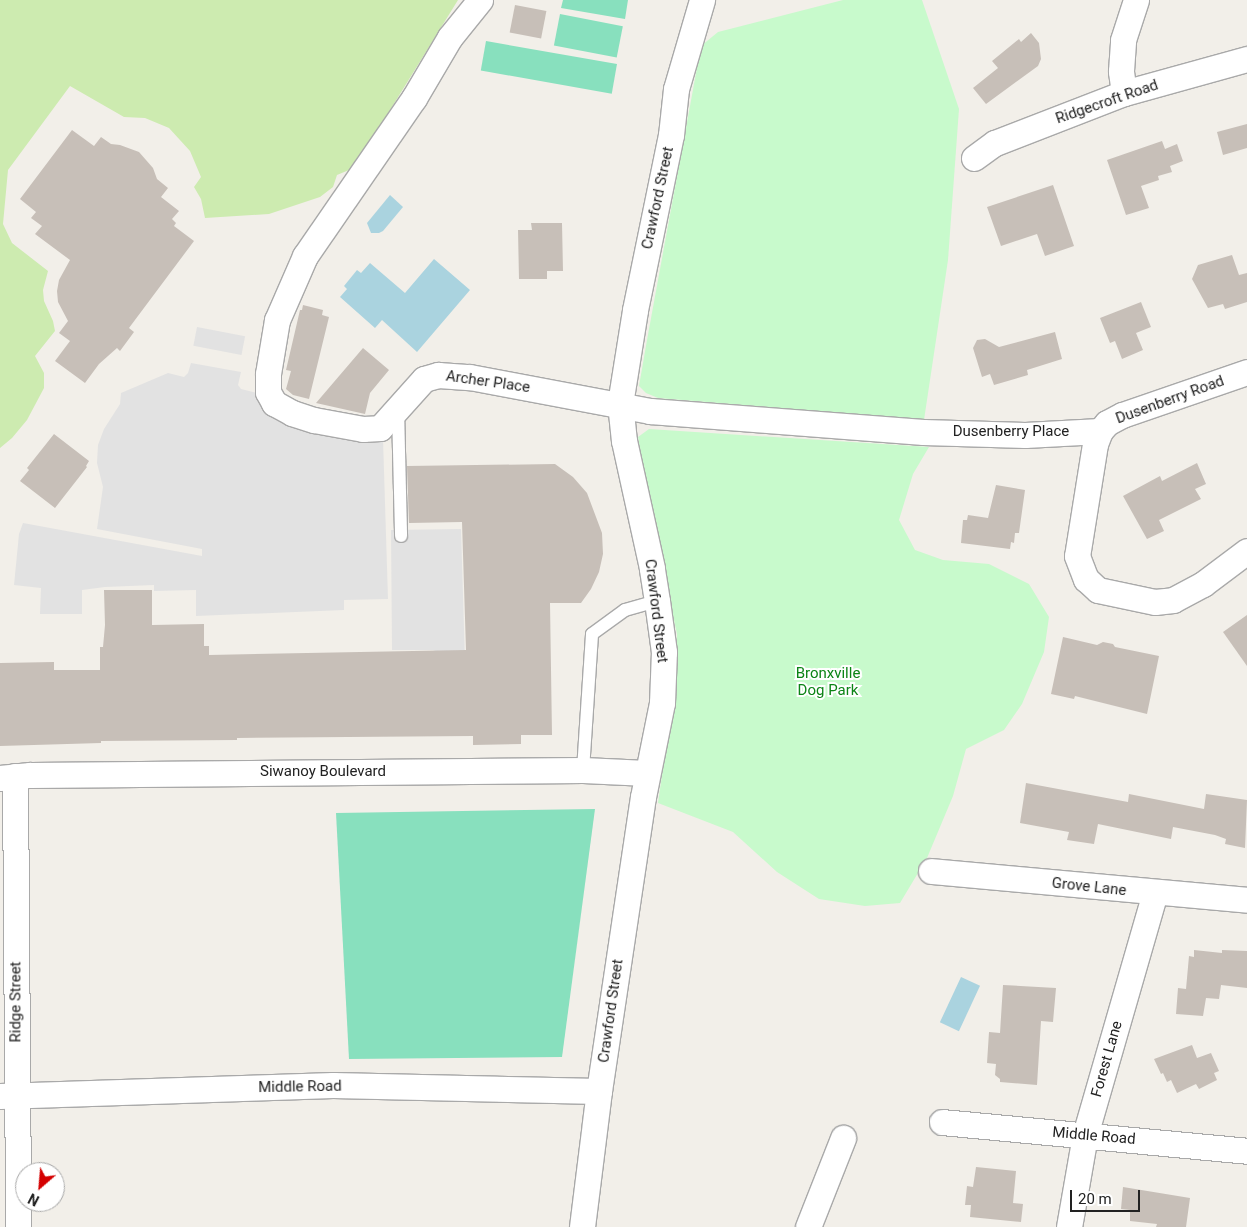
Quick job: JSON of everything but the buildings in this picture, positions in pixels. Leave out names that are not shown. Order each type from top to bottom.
[{"type":"street","name":"Archer Place","points":[[480,0],[450,37],[408,106],[305,256],[277,320],[268,374],[268,392],[274,403],[299,416],[363,429],[380,428],[424,379],[438,375],[470,377],[650,411],[922,432]]},
{"type":"street","name":"Crawford Street","points":[[582,1227],[599,1091],[646,773],[662,703],[664,652],[657,601],[624,441],[620,404],[635,310],[671,135],[676,89],[702,0]]},
{"type":"street","points":[[1124,93],[1121,70],[1123,40],[1136,0]]},
{"type":"street","name":"Ridgecroft Road","points":[[974,158],[995,143],[1124,93],[1247,59]]},
{"type":"street","name":"Dusenberry Road","points":[[1247,372],[1122,415],[1107,424],[1100,432],[1095,444],[1077,556],[1086,579],[1098,590],[1155,602],[1173,600],[1203,584],[1247,550]]},
{"type":"street","name":"Dusenberry Place","points":[[922,432],[1024,435],[1100,432]]},
{"type":"street","name":"Siwanoy Boulevard","points":[[8,777],[583,770],[646,773]]},
{"type":"street","name":"Ridge Street","points":[[8,777],[8,1096],[18,1227]]},
{"type":"street","name":"Grove Lane","points":[[931,871],[1247,900]]},
{"type":"street","name":"Forest Lane","points":[[1070,1227],[1085,1135],[1155,893]]},
{"type":"street","name":"Middle Road","points":[[8,1096],[333,1085],[599,1091]]},
{"type":"street","name":"Middle Road","points":[[942,1122],[1247,1151]]},
{"type":"street","points":[[808,1227],[843,1138]]},
{"type":"lane","points":[[398,408],[400,536]]},
{"type":"lane","points":[[583,770],[592,634],[625,610],[657,601]]},
{"type":"green space","points":[[0,0],[458,0],[361,157],[349,170],[337,175],[333,187],[320,197],[269,214],[205,218],[201,199],[194,187],[201,177],[190,151],[169,128],[145,118],[124,117],[70,86],[8,170],[3,224],[12,243],[48,271],[43,290],[44,301],[53,321],[55,331],[35,356],[44,373],[44,388],[27,420],[12,438],[0,448]]},
{"type":"green space","points":[[563,0],[628,0],[625,19],[561,8]]},
{"type":"green space","points":[[843,0],[922,0],[959,109],[948,260],[924,420],[658,398],[646,393],[639,386],[701,46],[718,32]]},
{"type":"green space","points":[[560,14],[623,26],[617,58],[554,45]]},
{"type":"green space","points":[[486,41],[617,64],[612,94],[481,71]]},
{"type":"green space","name":"Bronxville Dog Park","points":[[649,429],[929,447],[913,474],[899,520],[915,550],[943,560],[989,564],[1029,584],[1049,617],[1044,652],[1022,704],[1004,730],[966,749],[953,796],[927,858],[900,903],[865,906],[819,899],[777,872],[733,832],[658,803],[672,706],[677,634],[648,501],[638,437]]},
{"type":"green space","points":[[595,809],[562,1057],[349,1059],[336,813]]},
{"type":"shaded area","points":[[197,327],[245,336],[241,355],[193,346]]},
{"type":"shaded area","points":[[191,363],[241,372],[238,385],[241,389],[373,423],[383,439],[388,599],[344,600],[344,610],[196,616],[196,590],[154,591],[154,585],[105,587],[82,590],[82,614],[40,614],[41,588],[14,585],[19,534],[23,523],[202,556],[202,549],[97,529],[103,487],[97,463],[98,445],[104,429],[120,404],[121,393],[168,373],[184,377],[188,373]]},
{"type":"shaded area","points":[[461,529],[465,662],[433,650],[392,650],[391,530]]},
{"type":"water","points":[[390,195],[403,207],[383,231],[371,233],[367,223]]},
{"type":"water","points":[[434,259],[470,290],[417,352],[382,320],[375,328],[340,297],[347,289],[344,286],[357,270],[361,273],[370,263],[405,293]]},
{"type":"water","points":[[961,977],[980,986],[959,1031],[940,1022]]}]
